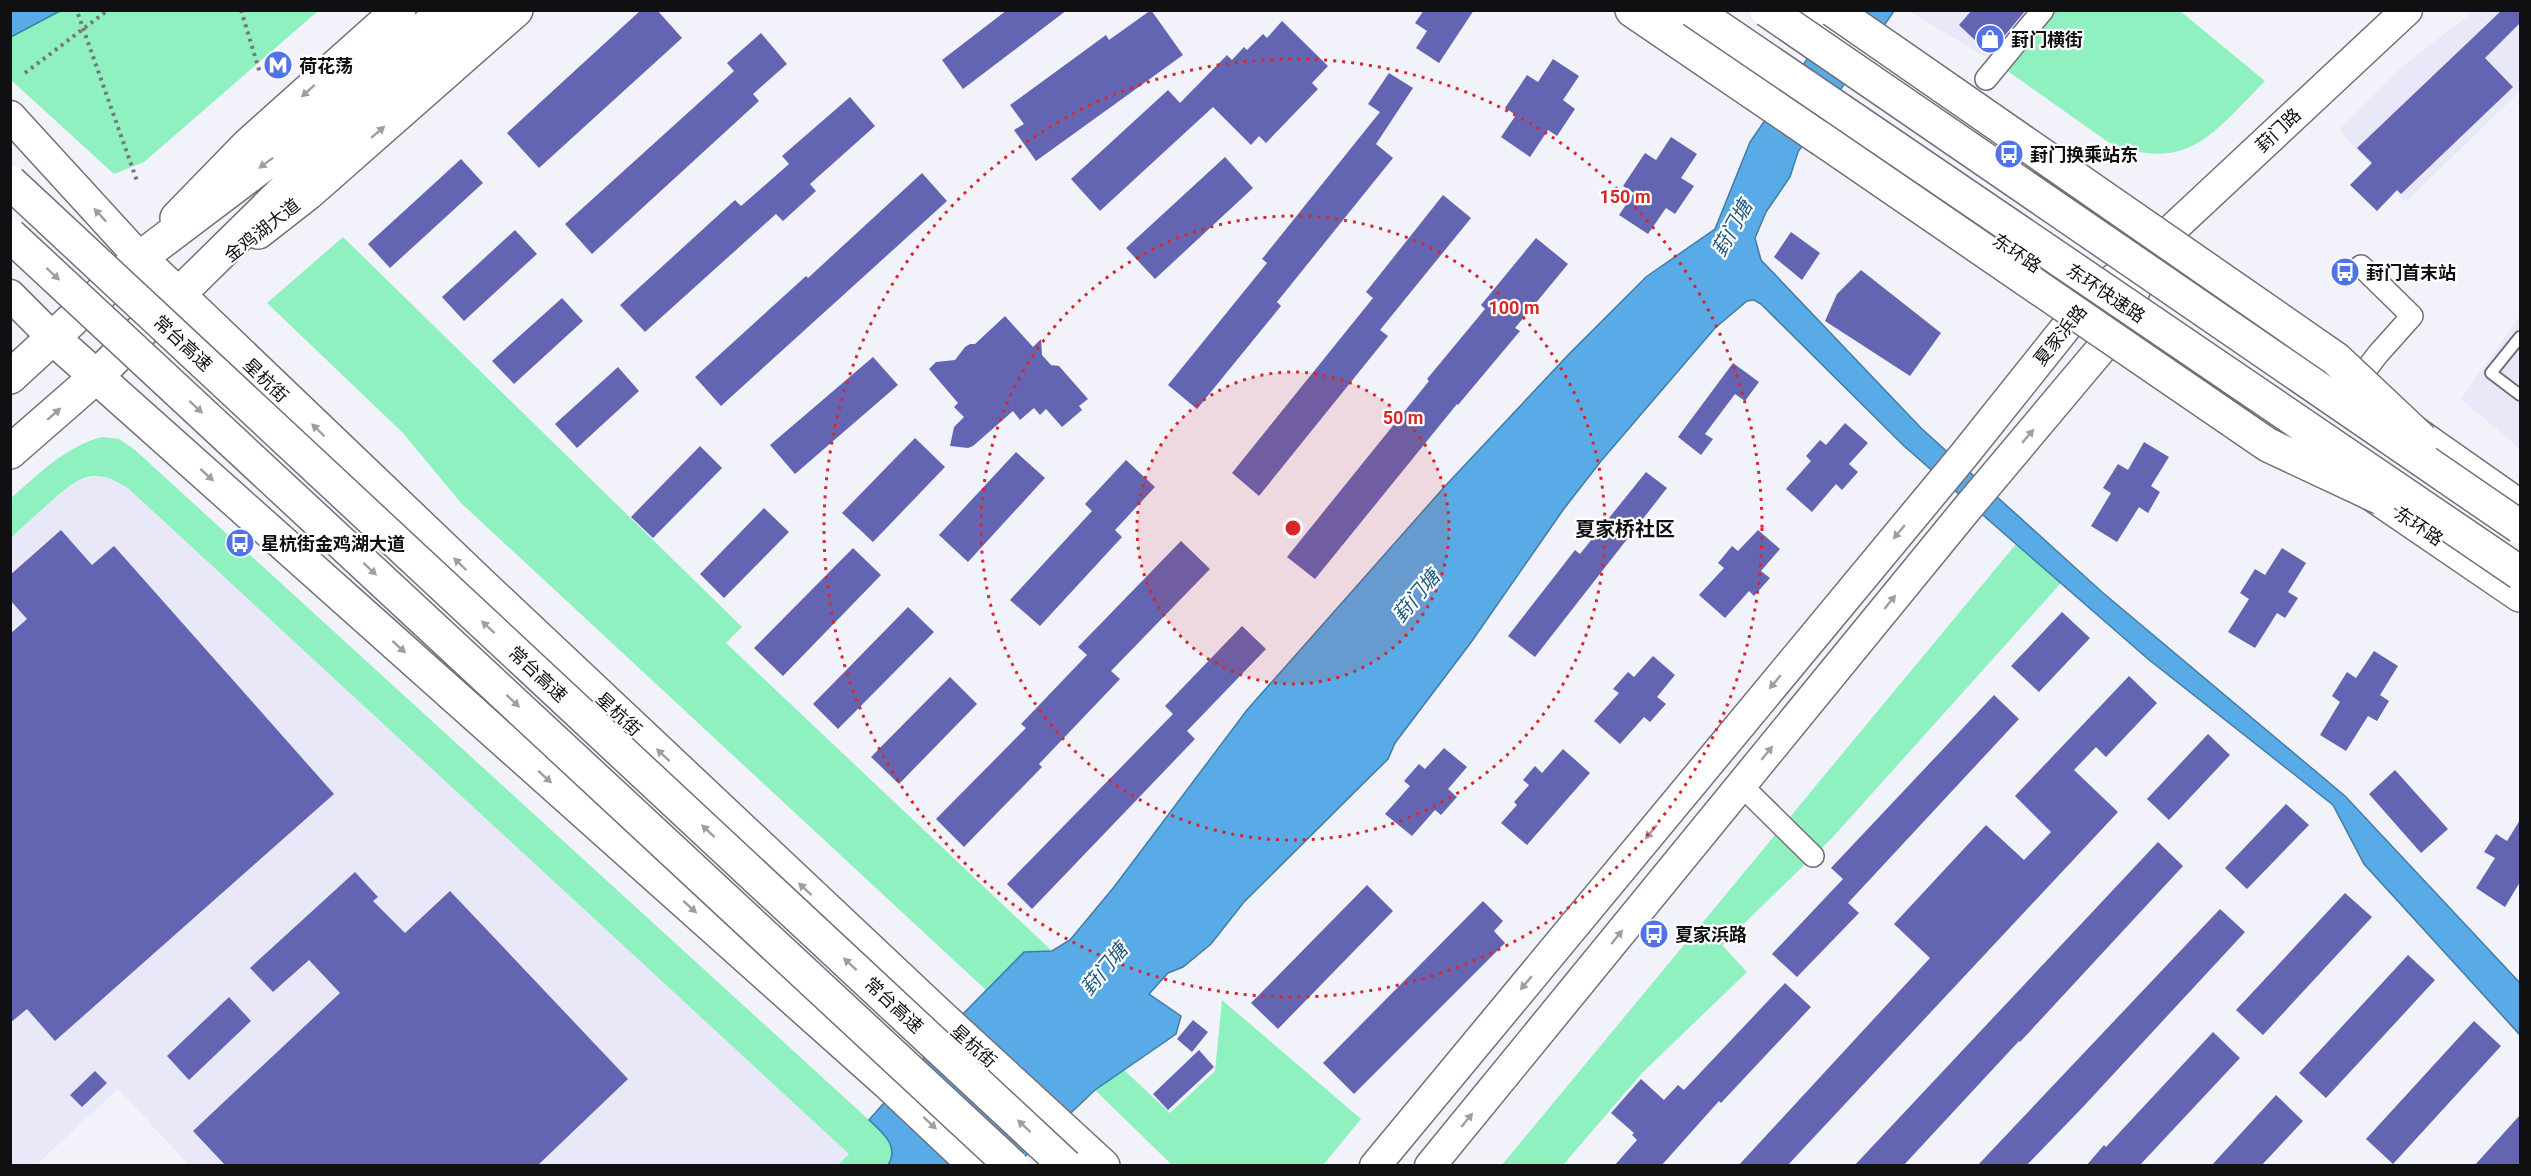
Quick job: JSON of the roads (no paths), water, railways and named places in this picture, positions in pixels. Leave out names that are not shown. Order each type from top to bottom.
[{"type":"main road","points":[[10,377],[140,258],[279,153],[426,25],[478,10]]},
{"type":"main road","name":"金鸡湖大道","points":[[10,452],[97,376],[177,296],[308,193],[516,10]]},
{"type":"main road","points":[[1632,10],[2268,445],[2477,543]]},
{"type":"main road","name":"东环路","points":[[1663,10],[2520,596]]},
{"type":"main road","name":"东环快速路","points":[[1693,10],[2520,573]]},
{"type":"main road","points":[[1767,10],[2513,516]]},
{"type":"main road","name":"葑门路","points":[[2150,250],[2407,10]]},
{"type":"main road","points":[[1814,13],[2336,360],[2513,516]]},
{"type":"main road","points":[[1814,13],[1882,68],[2351,389],[2513,516]]},
{"type":"main road","points":[[177,296],[300,176],[426,25]]},
{"type":"main road","points":[[10,116],[140,258]]},
{"type":"main road","name":"常台高速","points":[[10,182],[1070,1152]]},
{"type":"main road","name":"常台高速","points":[[10,235],[1012,1166]]},
{"type":"main road","points":[[1430,1166],[1965,511],[2122,324],[2150,250]]},
{"type":"main road","name":"夏家浜路","points":[[1376,1166],[1964,455],[2087,301],[2150,250]]},
{"type":"main road","name":"星杭街","points":[[140,258],[177,296],[939,1016],[1070,1152],[1103,1166]]},
{"type":"main road","points":[[10,295],[53,338],[888,1083],[976,1166]]},
{"type":"main road","points":[[1562,940],[1594,965]]},
{"type":"street","points":[[1986,79],[2043,10]]},
{"type":"street","points":[[2351,389],[2412,316],[2361,266]]},
{"type":"street","points":[[1741,785],[1813,856]]},
{"type":"lane","points":[[2520,337],[2491,373],[2520,395]]},
{"type":"water","points":[[11,10],[60,10],[60,11],[11,37]]},
{"type":"water","name":"葑门塘","points":[[1840,11],[1894,11],[1798,152],[1790,177],[1766,212],[1755,238],[1761,260],[1921,428],[2102,592],[2345,796],[2520,983],[2520,1035],[2364,864],[2333,805],[2148,659],[2016,544],[1904,446],[1761,304],[1754,300],[1747,301],[1715,328],[1601,461],[1563,510],[1472,641],[1395,743],[1388,759],[1244,902],[1211,944],[1183,967],[1168,973],[1149,994],[1181,1016],[1176,1034],[1095,1090],[1016,1165],[888,1165],[892,1152],[891,1146],[869,1120],[960,1017],[1024,952],[1052,951],[1070,940],[1114,887],[1247,710],[1447,484],[1569,354],[1646,277],[1715,229],[1750,142]]},
{"type":"place","name":"葑门横街","points":[[1990,39]]},
{"type":"place","name":"荷花荡","points":[[278,65]]},
{"type":"place","name":"葑门换乘站东","points":[[2009,154]]},
{"type":"place","name":"葑门首末站","points":[[2345,272]]},
{"type":"place","name":"星杭街金鸡湖大道","points":[[240,543]]},
{"type":"place","name":"夏家浜路","points":[[1654,934]]},
{"type":"district","name":"夏家桥社区","points":[[1625,529]]}]
